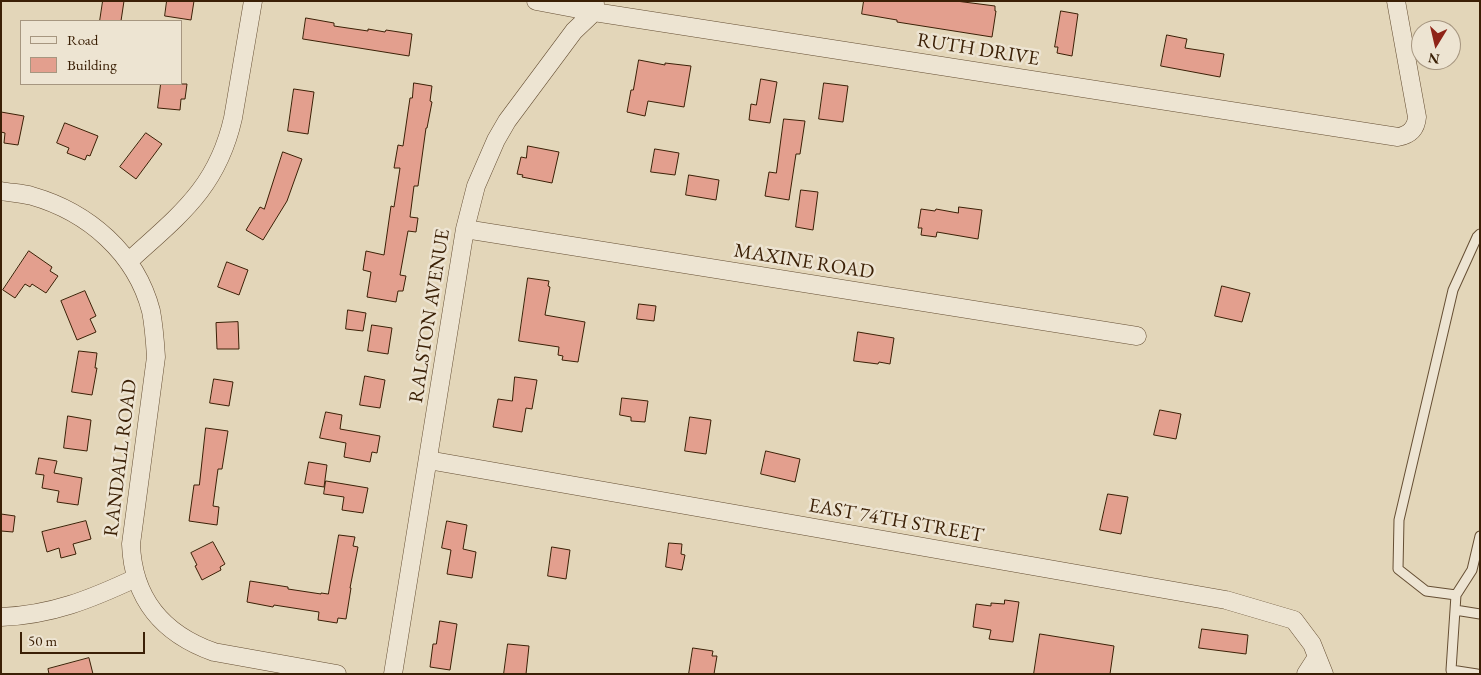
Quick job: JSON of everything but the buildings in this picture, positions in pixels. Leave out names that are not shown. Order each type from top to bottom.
[{"type":"street","points":[[128,262],[191,204],[210,178],[222,157],[230,134],[253,1]]},
{"type":"street","name":"RUTH DRIVE","points":[[536,1],[595,6],[1398,137],[1405,136],[1411,132],[1416,125],[1417,113],[1396,1]]},
{"type":"street","name":"RALSTON AVENUE","points":[[393,674],[465,230],[476,186],[496,140],[507,121],[595,6]]},
{"type":"street","name":"RANDALL ROAD","points":[[1,191],[31,196],[61,206],[82,217],[107,237],[128,262],[143,288],[155,334],[155,364],[131,539],[136,578],[150,607],[178,636],[199,647],[214,652],[337,674]]},
{"type":"street","name":"MAXINE ROAD","points":[[465,230],[1137,336]]},
{"type":"street","name":"EAST 74TH STREET","points":[[428,460],[1226,600],[1294,620],[1312,644],[1324,674]]},
{"type":"street","points":[[1,617],[56,610],[136,578]]},
{"type":"street","points":[[1306,674],[1317,657]]},
{"type":"lane","points":[[1456,595],[1426,590],[1398,569],[1399,520],[1453,290],[1480,234]]},
{"type":"lane","points":[[1477,674],[1451,670],[1456,595],[1472,570],[1480,536]]},
{"type":"lane","points":[[1455,610],[1480,614]]}]
